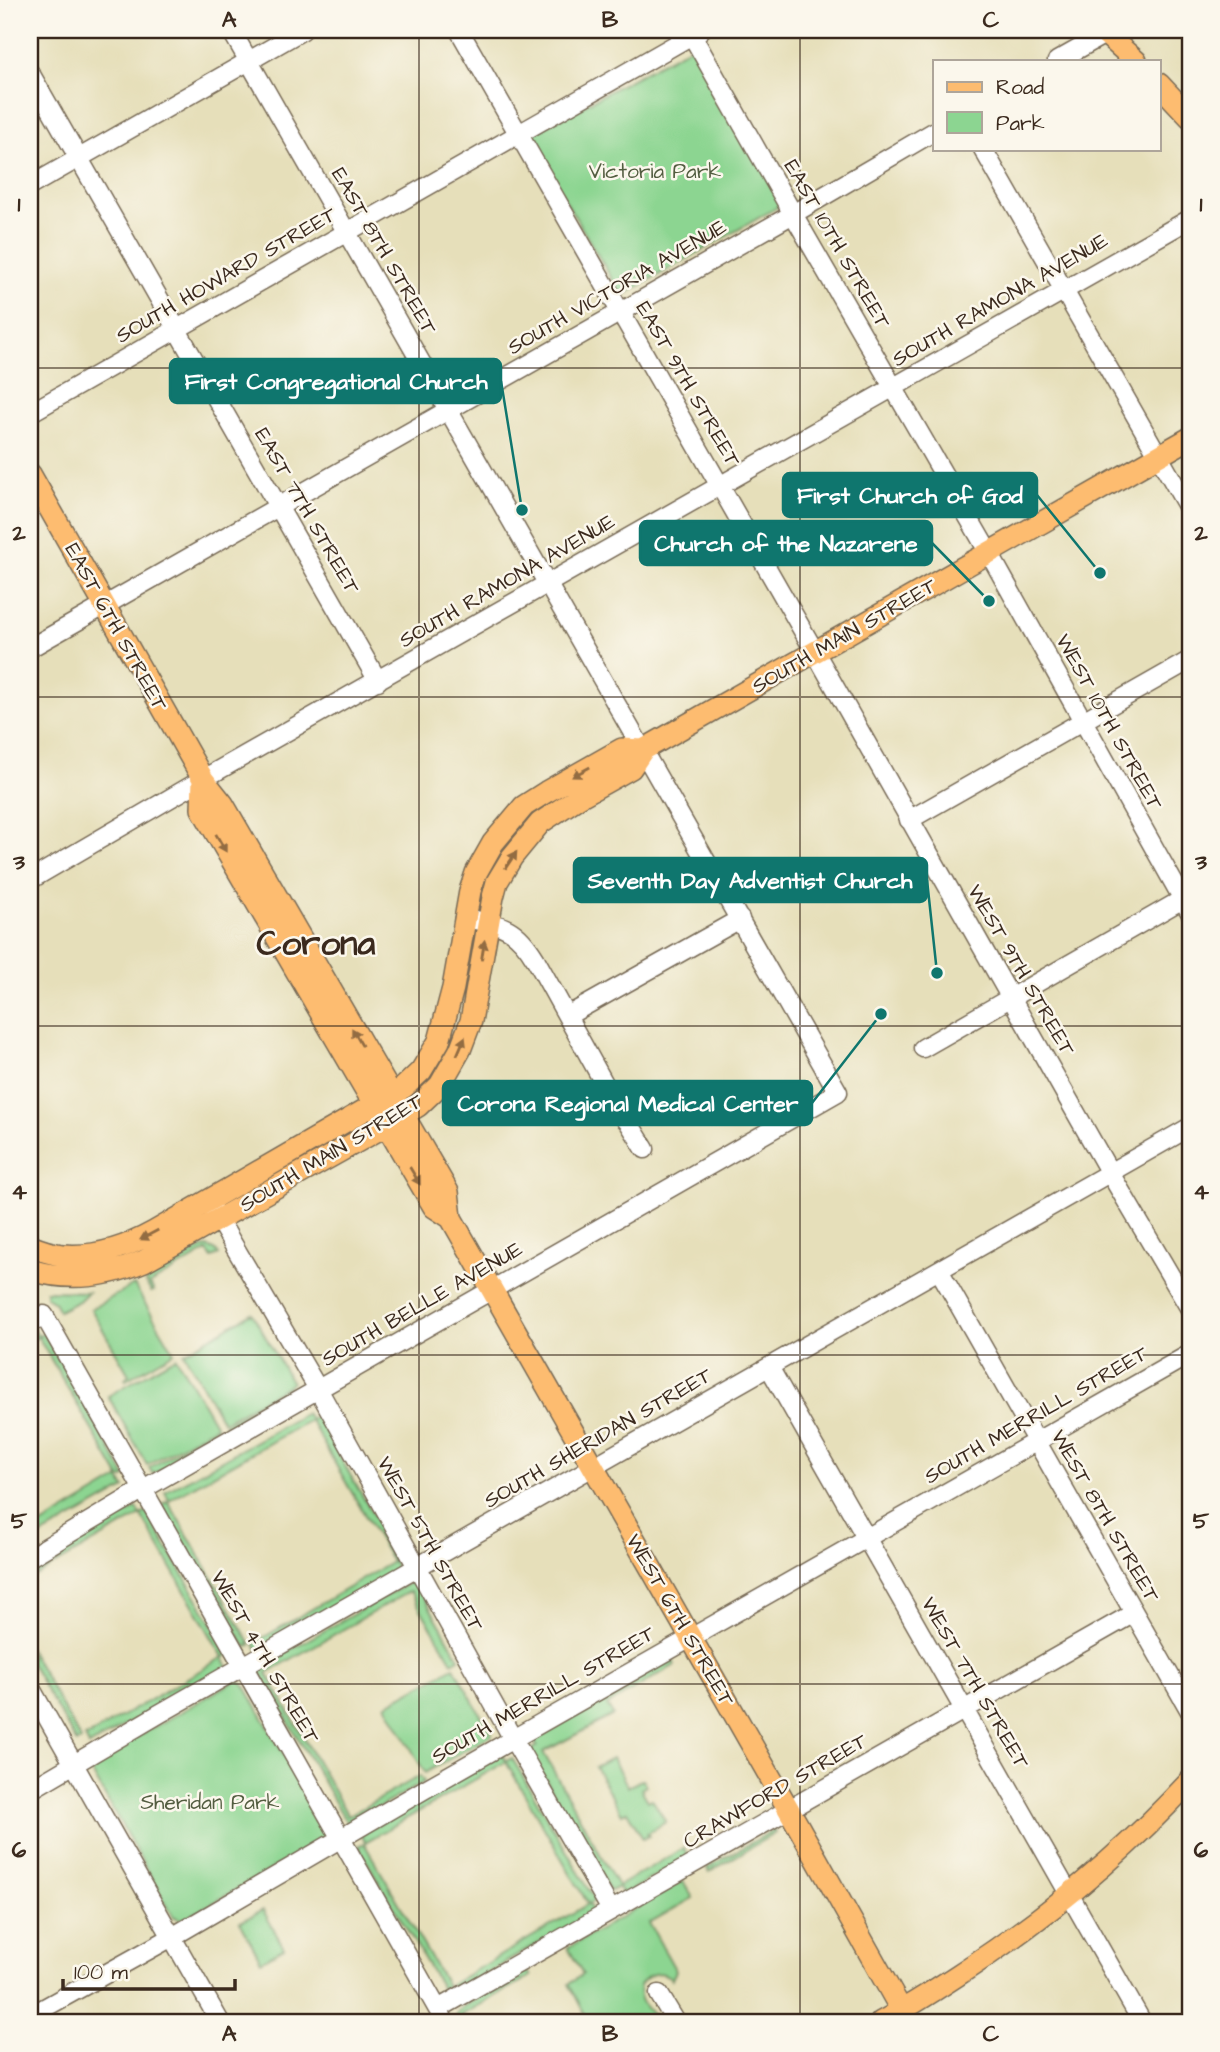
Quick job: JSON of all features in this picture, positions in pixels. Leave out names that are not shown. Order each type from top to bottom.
[{"type":"main road","points":[[1106,31],[1135,60]]},
{"type":"main road","points":[[1160,85],[1190,117]]},
{"type":"main road","name":"SOUTH MAIN STREET","points":[[30,1270],[49,1275],[81,1277],[126,1268],[154,1256],[418,1106],[440,1085],[460,1050],[471,1021],[487,922],[497,882],[512,857],[540,823],[631,768],[643,750],[1190,438]]},
{"type":"main road","name":"EAST 6TH STREET","points":[[30,474],[203,779],[223,804],[394,1121]]},
{"type":"main road","name":"SOUTH MAIN STREET","points":[[30,1246],[62,1255],[89,1254],[141,1239],[403,1088],[421,1070],[439,1041],[453,988],[464,918],[476,873],[493,843],[524,806],[553,787],[622,749],[643,750]]},
{"type":"main road","name":"WEST 6TH STREET","points":[[394,1121],[448,1192],[451,1218],[491,1291],[789,1809],[905,2017]]},
{"type":"main road","points":[[881,2022],[905,2017],[1069,1896],[1140,1832],[1190,1782]]},
{"type":"street","name":"EAST 8TH STREET","points":[[231,30],[643,750]]},
{"type":"street","points":[[30,186],[303,30]]},
{"type":"street","name":"EAST 9TH STREET","points":[[459,30],[815,652]]},
{"type":"street","name":"SOUTH HOWARD STREET","points":[[30,413],[694,31]]},
{"type":"street","name":"EAST 10TH STREET","points":[[694,31],[793,214],[989,553]]},
{"type":"street","points":[[1059,60],[1106,31]]},
{"type":"street","name":"EAST 7TH STREET","points":[[30,73],[378,681]]},
{"type":"street","name":"SOUTH VICTORIA AVENUE","points":[[30,648],[933,132]]},
{"type":"street","points":[[984,150],[1190,511]]},
{"type":"street","name":"SOUTH RAMONA AVENUE","points":[[30,880],[203,779],[1190,219]]},
{"type":"street","name":"WEST 10TH STREET","points":[[989,553],[1082,722],[1188,902]]},
{"type":"street","name":"WEST 9TH STREET","points":[[815,652],[1010,998],[1190,1309]]},
{"type":"street","points":[[909,820],[1190,660]]},
{"type":"street","points":[[567,1016],[740,919],[643,750]]},
{"type":"street","points":[[923,1048],[1188,902]]},
{"type":"street","points":[[464,918],[509,928],[524,942],[621,1114],[645,1149]]},
{"type":"street","name":"SOUTH BELLE AVENUE","points":[[30,1557],[143,1489],[838,1092],[740,919]]},
{"type":"street","name":"SOUTH SHERIDAN STREET","points":[[30,1790],[1190,1127]]},
{"type":"street","name":"WEST 5TH STREET","points":[[208,1201],[318,1389],[611,1910]]},
{"type":"street","name":"WEST 8TH STREET","points":[[939,1270],[1190,1711]]},
{"type":"street","name":"WEST 4TH STREET","points":[[37,1319],[143,1489],[442,2015]]},
{"type":"street","name":"SOUTH MERRILL STREET","points":[[30,2017],[1190,1354]]},
{"type":"street","name":"WEST 7TH STREET","points":[[769,1367],[1142,2022]]},
{"type":"street","name":"CRAWFORD STREET","points":[[442,2015],[611,1910],[1134,1613]]},
{"type":"street","points":[[30,1687],[219,2022]]},
{"type":"street","points":[[659,1994],[676,2022]]},
{"type":"green space","name":"Victoria Park","points":[[692,46],[783,204],[622,296],[527,136]]},
{"type":"green space","points":[[207,1247],[219,1255],[212,1258],[207,1251],[150,1284],[154,1291],[151,1292],[145,1281]]},
{"type":"green space","points":[[134,1285],[174,1352],[126,1380],[129,1375],[91,1309]]},
{"type":"green space","points":[[46,1291],[88,1292],[79,1301],[59,1311],[54,1302],[46,1297]]},
{"type":"green space","points":[[252,1313],[292,1383],[223,1422],[184,1353]]},
{"type":"green space","points":[[34,1329],[38,1336],[43,1333],[126,1477],[120,1479],[125,1488],[30,1542],[30,1532],[120,1478],[38,1337],[30,1341],[30,1332]]},
{"type":"green space","points":[[176,1357],[216,1426],[147,1465],[108,1396]]},
{"type":"green space","points":[[288,1388],[294,1390],[290,1395],[228,1430],[225,1424]]},
{"type":"green space","points":[[306,1413],[310,1419],[316,1416],[399,1559],[393,1562],[398,1570],[258,1650],[254,1643],[392,1562],[310,1420],[169,1500],[165,1492]]},
{"type":"green space","points":[[217,1428],[220,1435],[152,1473],[149,1468]]},
{"type":"green space","points":[[168,1501],[251,1645],[246,1647],[162,1504]]},
{"type":"green space","points":[[137,1508],[141,1515],[30,1579],[30,1569]]},
{"type":"green space","points":[[146,1512],[230,1654],[223,1658],[228,1666],[89,1746],[85,1738],[223,1657],[141,1515]]},
{"type":"green space","points":[[411,1582],[416,1583],[459,1658],[452,1662],[410,1591],[267,1673],[348,1816],[420,1776],[424,1782],[349,1824],[260,1669]]},
{"type":"green space","points":[[30,1650],[81,1740],[77,1743],[30,1662]]},
{"type":"green space","points":[[672,1659],[675,1665],[607,1705],[613,1715],[543,1752],[618,1886],[684,1848],[689,1857],[622,1895],[618,1887],[610,1891],[529,1751],[537,1746],[532,1738]]},
{"type":"green space","points":[[454,1667],[492,1735],[425,1773],[386,1705]]},
{"type":"green space","name":"Sheridan Park","points":[[237,1680],[243,1683],[329,1833],[328,1837],[185,1919],[179,1919],[173,1916],[91,1771],[91,1765]]},
{"type":"green space","points":[[502,1754],[506,1761],[512,1758],[595,1900],[589,1904],[594,1912],[454,1992],[450,1985],[588,1904],[506,1762],[365,1842],[361,1834]]},
{"type":"green space","points":[[612,1758],[628,1787],[643,1779],[646,1786],[641,1789],[648,1801],[652,1799],[666,1822],[647,1833],[649,1836],[643,1839],[627,1811],[622,1814],[595,1767]]},
{"type":"green space","points":[[774,1830],[775,1833],[709,1872],[707,1868]]},
{"type":"green space","points":[[364,1843],[447,1986],[442,1989],[358,1846]]},
{"type":"green space","points":[[683,1881],[693,1898],[649,1923],[676,1971],[672,1979],[659,1973],[647,1978],[640,1985],[642,2002],[661,2022],[589,2022],[569,1984],[583,1974],[568,1948]]},
{"type":"green space","points":[[263,1910],[284,1948],[261,1961],[240,1922]]},
{"type":"green space","points":[[524,1971],[531,1976],[462,2015],[466,2022],[459,2022],[456,2014],[461,2008]]},
{"type":"place","name":"First Congregational Church","points":[[522,510]]},
{"type":"place","name":"First Church of God","points":[[1100,573]]},
{"type":"place","name":"Church of the Nazarene","points":[[989,601]]},
{"type":"place","name":"Seventh Day Adventist Church","points":[[937,973]]},
{"type":"place","name":"Corona Regional Medical Center","points":[[881,1014]]},
{"type":"district","name":"Corona","points":[[316,943]]}]
